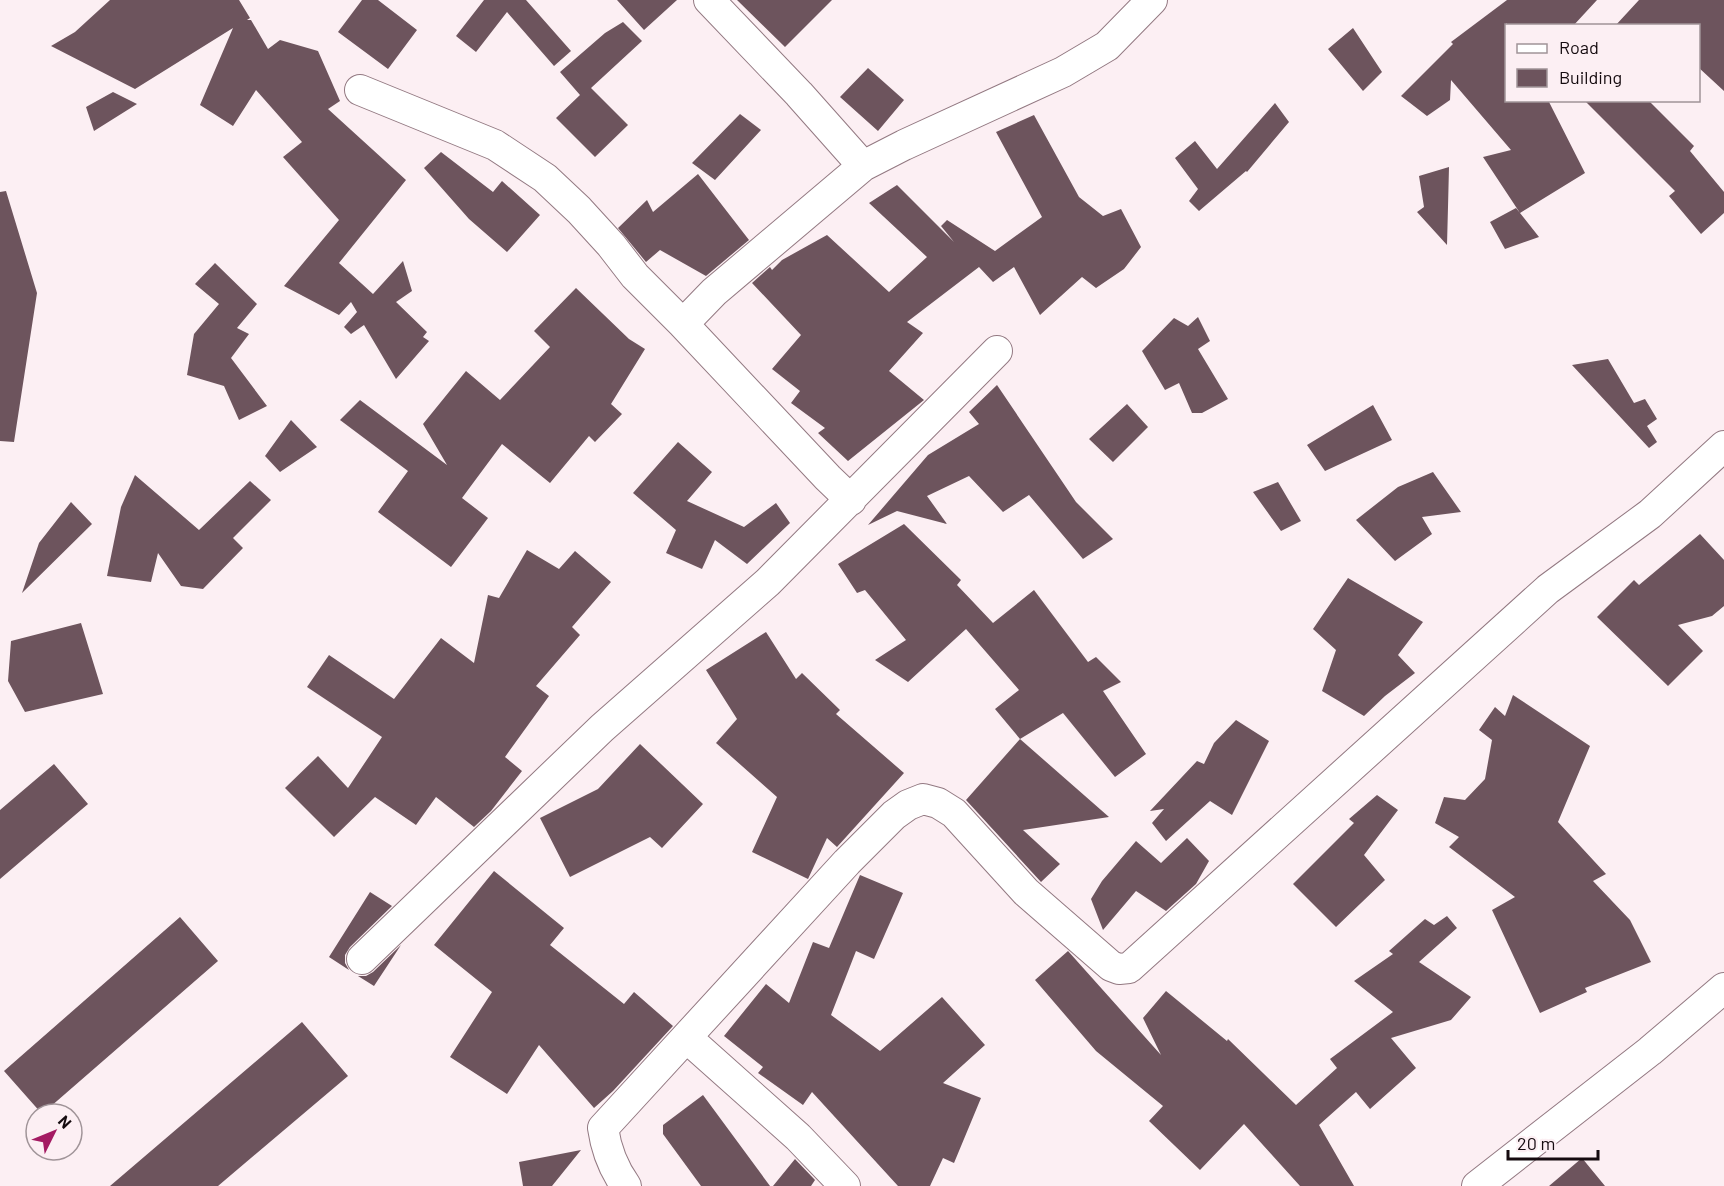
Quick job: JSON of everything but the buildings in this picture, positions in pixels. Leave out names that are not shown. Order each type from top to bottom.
[{"type":"street","points":[[709,0],[799,94],[863,166]]},
{"type":"street","points":[[683,324],[714,292],[863,166],[904,144],[1063,72],[1107,46],[1152,0]]},
{"type":"street","points":[[360,90],[495,146],[545,178],[579,210],[635,276],[851,500]]},
{"type":"street","points":[[362,959],[602,728],[768,582],[997,351]]},
{"type":"street","points":[[626,1186],[605,1146],[603,1128],[847,862],[894,815],[908,805],[922,799],[938,803],[954,813],[1026,892],[1112,966],[1119,969],[1129,968],[1548,589],[1650,514],[1724,446]]},
{"type":"street","points":[[1478,1186],[1650,1051],[1724,988]]},
{"type":"street","points":[[687,1038],[798,1137],[845,1186]]}]
